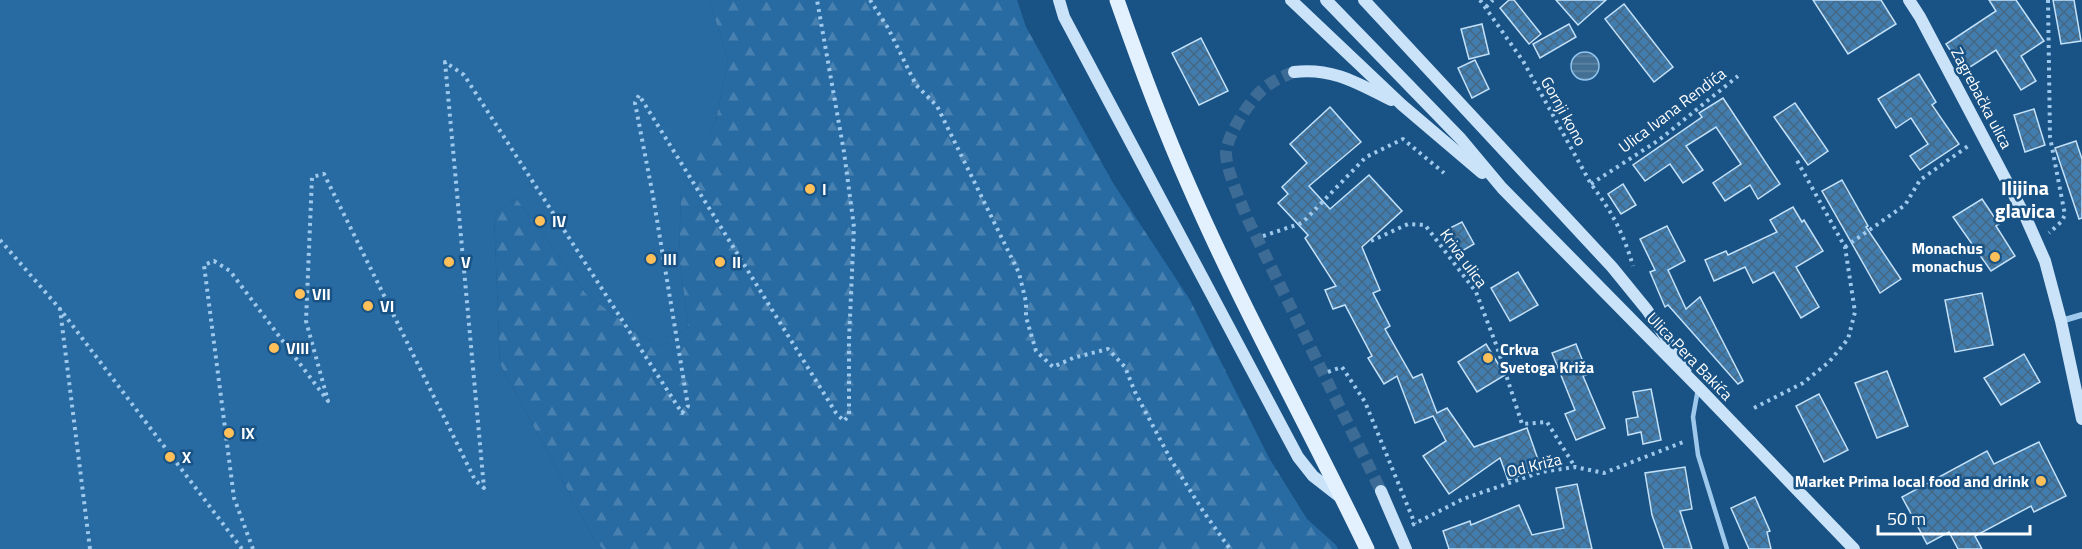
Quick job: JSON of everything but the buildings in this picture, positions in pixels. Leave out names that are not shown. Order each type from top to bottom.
[{"type":"main road","points":[[1059,0],[1064,17],[1298,457],[1313,476],[1344,501]]},
{"type":"main road","points":[[1117,0],[1147,85],[1189,187],[1254,325],[1367,549]]},
{"type":"main road","points":[[1291,0],[1402,105],[1502,188]]},
{"type":"main road","points":[[1326,0],[1461,139],[1502,188]]},
{"type":"main road","points":[[1364,0],[1612,267],[1651,316],[1698,387]]},
{"type":"main road","name":"Zagrebačka ulica","points":[[1909,0],[2026,218],[2045,261],[2061,321],[2082,419]]},
{"type":"main road","points":[[1294,72],[1308,70],[1330,72],[1402,105]]},
{"type":"main road","name":"Ulica Pera Bakića","points":[[1502,188],[1854,549]]},
{"type":"main road","points":[[1381,491],[1406,549]]},
{"type":"street","points":[[2061,321],[2082,315]]},
{"type":"lane","points":[[1698,387],[1693,417],[1698,455],[1727,549]]},
{"type":"path","points":[[253,549],[234,498],[204,265],[214,261],[230,271],[328,400],[306,321],[312,177],[324,174],[475,480],[484,488],[445,62],[464,75],[682,413],[688,406],[635,103],[639,95],[836,413],[844,421],[849,415],[849,340],[854,227],[844,152],[817,0]]},
{"type":"path","points":[[870,0],[888,28],[916,85],[938,106],[1019,273],[1026,302],[1026,317],[1036,351],[1053,367],[1073,358],[1108,349],[1125,366],[1135,392],[1171,460],[1230,549]]},
{"type":"path","name":"Gornji kono","points":[[1480,0],[1523,61],[1591,184],[1624,235]]},
{"type":"path","points":[[1486,7],[1493,0]]},
{"type":"path","points":[[2037,243],[2061,222],[2065,215],[2050,137],[2048,0]]},
{"type":"path","name":"Ulica Ivana Rendića","points":[[1591,184],[1659,140],[1738,76]]},
{"type":"path","points":[[1263,236],[1302,223],[1366,157],[1403,139],[1444,173]]},
{"type":"path","points":[[1845,247],[1905,205],[1920,180],[1974,141]]},
{"type":"path","points":[[1754,408],[1803,383],[1829,362],[1848,339],[1855,312],[1845,247],[1795,157]]},
{"type":"path","name":"Kriva ulica","points":[[1371,241],[1408,224],[1425,225],[1476,292],[1497,346],[1522,424],[1547,422],[1575,467]]},
{"type":"path","points":[[0,240],[60,309],[242,549]]},
{"type":"path","points":[[60,309],[90,549]]},
{"type":"path","name":"Od Križa","points":[[1328,372],[1342,367],[1365,402],[1415,524],[1463,499],[1541,472],[1575,467],[1604,473],[1696,437]]},
{"type":"green space","points":[[0,0],[709,0],[728,59],[716,121],[681,192],[679,255],[688,326],[664,346],[645,338],[586,294],[516,198],[494,214],[500,364],[595,541],[603,549],[0,549]]},
{"type":"green space","points":[[709,0],[1017,0],[1026,27],[1113,183],[1190,300],[1269,458],[1307,519],[1338,549],[603,549],[595,541],[500,364],[494,214],[516,198],[586,294],[645,338],[664,346],[688,326],[679,255],[681,191],[716,121],[728,59]]},
{"type":"shaded area","points":[[1585,52],[1595,56],[1599,66],[1595,76],[1585,80],[1575,76],[1571,66],[1575,56]]},
{"type":"tunnel","points":[[1294,72],[1269,84],[1251,103],[1230,138],[1226,154],[1227,162],[1248,220],[1381,491]]},
{"type":"place","name":"I","points":[[810,189]]},
{"type":"place","name":"IV","points":[[540,221]]},
{"type":"place","name":"Monachus monachus","points":[[1995,257]]},
{"type":"place","name":"III","points":[[651,259]]},
{"type":"place","name":"V","points":[[449,262]]},
{"type":"place","name":"II","points":[[720,262]]},
{"type":"place","name":"VII","points":[[300,294]]},
{"type":"place","name":"VI","points":[[368,306]]},
{"type":"place","name":"VIII","points":[[274,348]]},
{"type":"place","name":"Crkva Svetoga Križa","points":[[1488,358]]},
{"type":"place","name":"IX","points":[[229,433]]},
{"type":"place","name":"X","points":[[170,457]]},
{"type":"place","name":"Market Prima local food and drink","points":[[2041,481]]},
{"type":"district","name":"Ilijina glavica","points":[[2025,198]]}]
